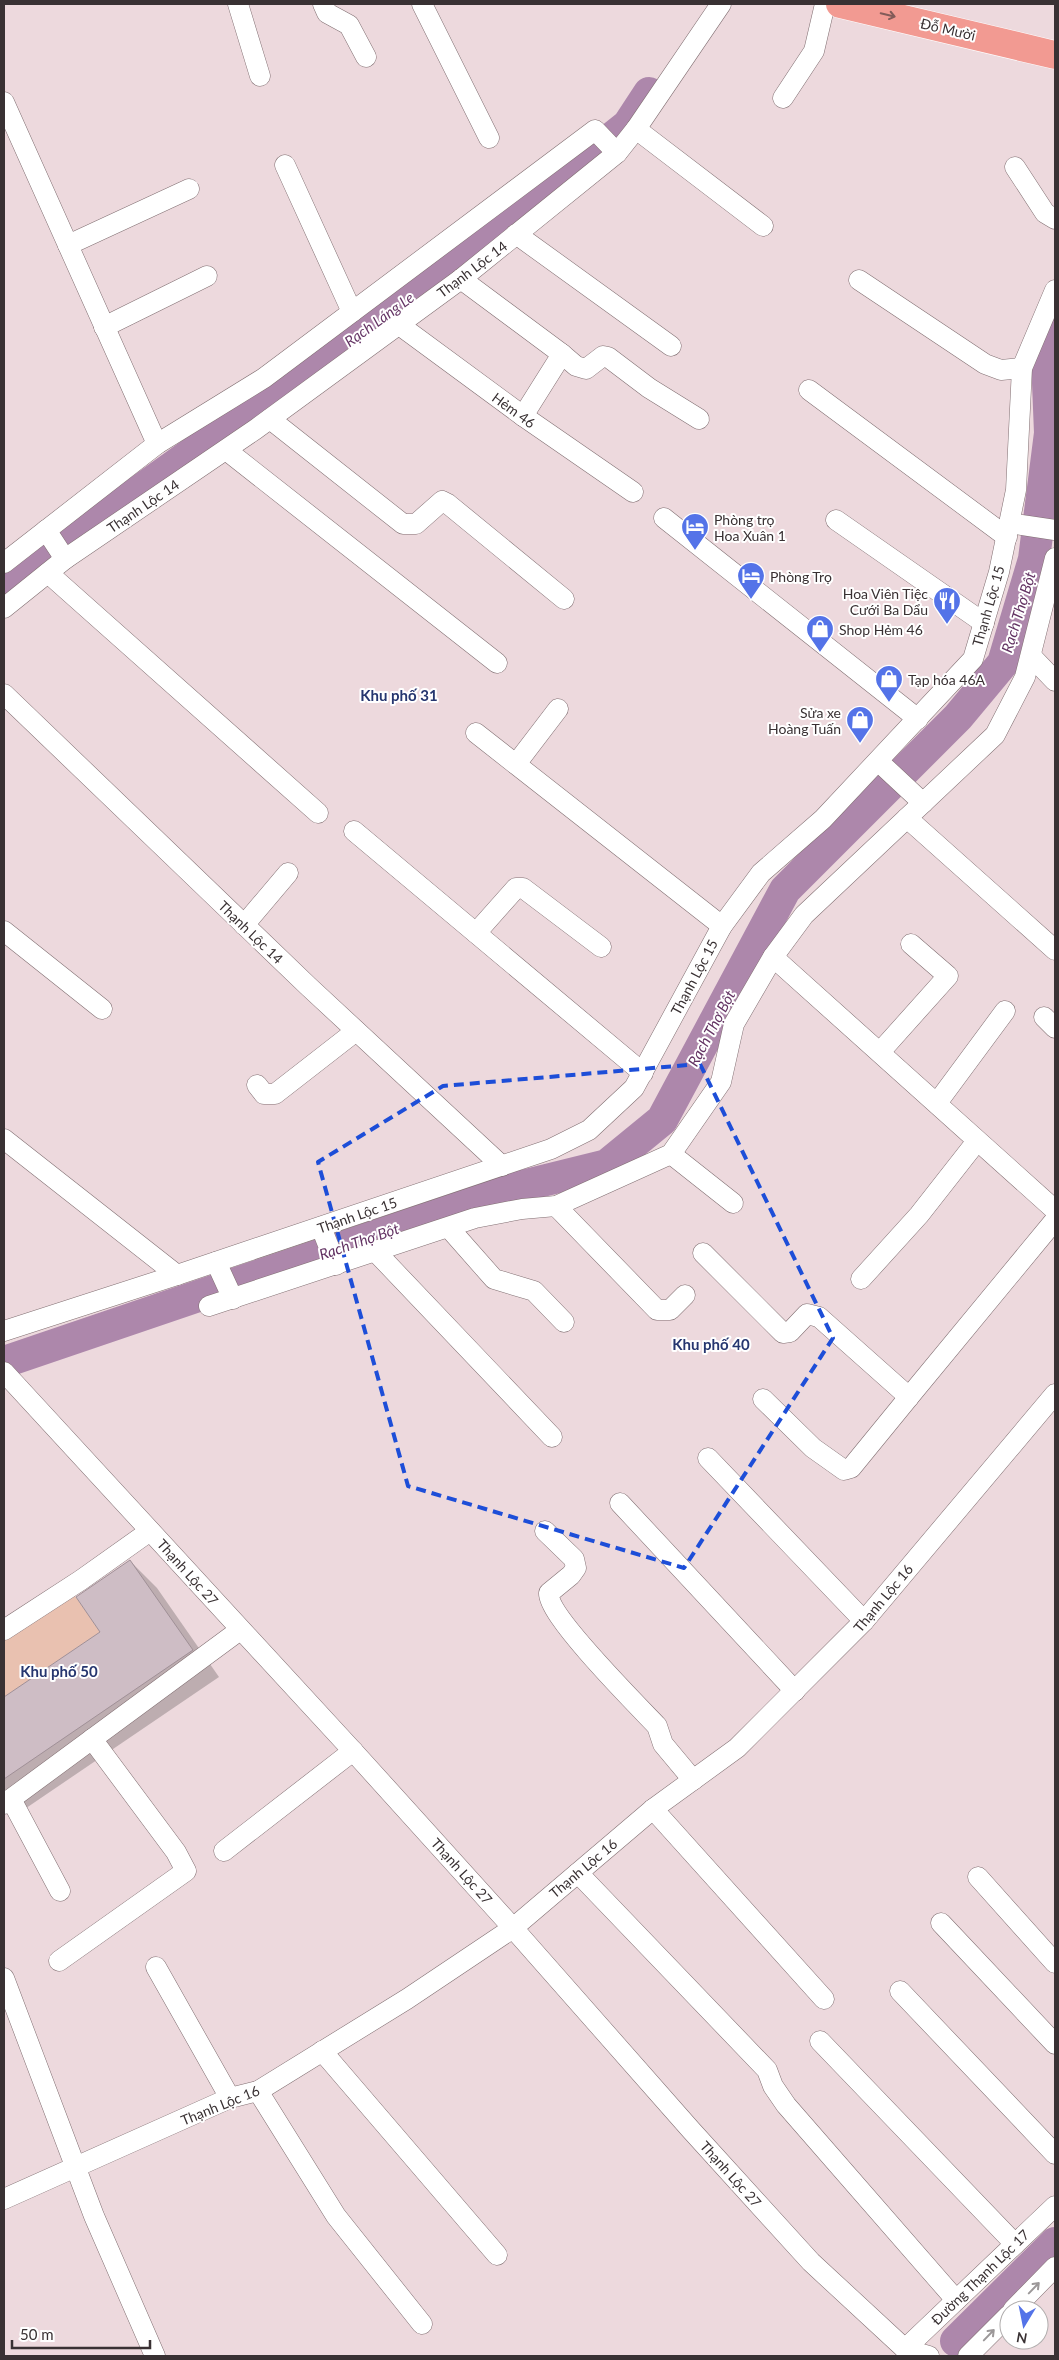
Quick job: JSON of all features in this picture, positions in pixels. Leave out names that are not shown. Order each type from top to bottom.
[{"type":"highway","name":"Đỗ Mười","points":[[840,4],[1055,55]]},
{"type":"highway","name":"Đỗ Mười","points":[[922,4],[1055,36]]},
{"type":"street","points":[[238,4],[260,76]]},
{"type":"street","points":[[323,4],[327,13],[349,25],[366,57]]},
{"type":"street","points":[[422,4],[489,138]]},
{"type":"street","name":"Thạnh Lộc 14","points":[[4,608],[65,559],[270,419],[461,279],[617,153],[636,129],[721,4]]},
{"type":"street","points":[[783,98],[814,51],[825,4]]},
{"type":"street","points":[[4,102],[157,444]]},
{"type":"street","points":[[636,129],[763,226]]},
{"type":"street","points":[[4,563],[157,444],[264,378],[595,130],[617,153]]},
{"type":"street","points":[[285,165],[352,312]]},
{"type":"street","points":[[1015,167],[1045,213],[1055,219]]},
{"type":"street","points":[[68,245],[189,188]]},
{"type":"street","points":[[516,234],[671,346]]},
{"type":"street","points":[[104,327],[207,276]]},
{"type":"street","points":[[461,279],[576,366],[586,370],[603,356],[608,357],[649,388],[699,419]]},
{"type":"street","points":[[859,280],[985,364],[1001,370],[1022,368]]},
{"type":"street","name":"Thạnh Lộc 15","points":[[4,1331],[551,1149],[589,1130],[634,1088],[722,926],[760,873],[823,819],[879,762],[973,659],[999,572],[1016,490],[1022,368],[1055,290]]},
{"type":"street","name":"Hẻm 46","points":[[398,324],[522,416],[633,492]]},
{"type":"street","points":[[522,416],[562,354]]},
{"type":"street","points":[[808,390],[1008,530],[1055,530]]},
{"type":"street","points":[[270,419],[403,524],[416,524],[442,501],[448,504],[564,600]]},
{"type":"street","points":[[226,450],[497,663]]},
{"type":"street","points":[[664,518],[918,719]]},
{"type":"street","points":[[836,520],[984,624]]},
{"type":"street","points":[[46,530],[65,559]]},
{"type":"street","points":[[209,1306],[475,1218],[522,1209],[556,1206],[671,1154],[721,1082],[734,1024],[773,957],[804,915],[995,735],[1025,677],[1055,565]]},
{"type":"street","points":[[48,573],[318,813]]},
{"type":"street","points":[[1031,656],[1055,681]]},
{"type":"street","name":"Thạnh Lộc 14","points":[[4,694],[244,925],[502,1166]]},
{"type":"street","points":[[516,764],[558,709]]},
{"type":"street","points":[[476,733],[722,926]]},
{"type":"street","points":[[879,762],[923,802]]},
{"type":"street","points":[[907,818],[1055,950]]},
{"type":"street","points":[[354,831],[643,1073]]},
{"type":"street","points":[[244,925],[288,872]]},
{"type":"street","points":[[476,933],[516,888],[523,888],[601,947]]},
{"type":"street","points":[[4,931],[102,1009]]},
{"type":"street","points":[[880,1052],[948,976],[910,944]]},
{"type":"street","points":[[773,957],[938,1103],[977,1141],[1055,1210]]},
{"type":"street","points":[[938,1103],[1005,1011]]},
{"type":"street","points":[[257,1086],[264,1094],[275,1094],[356,1031]]},
{"type":"street","points":[[4,1139],[177,1275]]},
{"type":"street","points":[[861,1278],[919,1216],[977,1141]]},
{"type":"street","points":[[671,1154],[733,1203]]},
{"type":"street","points":[[556,1206],[657,1310],[670,1310],[685,1295]]},
{"type":"street","points":[[763,1399],[813,1448],[844,1470],[851,1468],[1055,1220]]},
{"type":"street","points":[[321,1227],[336,1265]]},
{"type":"street","points":[[449,1228],[494,1279],[534,1291],[564,1322]]},
{"type":"street","points":[[375,1251],[552,1437]]},
{"type":"street","points":[[703,1253],[783,1333],[790,1332],[807,1314],[819,1317],[909,1397]]},
{"type":"street","points":[[216,1262],[233,1299]]},
{"type":"street","name":"Thạnh Lộc 27","points":[[8,1373],[513,1928],[691,2130],[811,2262],[905,2349],[929,2356]]},
{"type":"street","name":"Thạnh Lộc 16","points":[[4,2199],[78,2168],[230,2098],[258,2091],[407,1999],[513,1928],[653,1809],[737,1748],[795,1691],[864,1621],[1055,1394]]},
{"type":"street","points":[[708,1458],[864,1621]]},
{"type":"street","points":[[620,1503],[795,1691]]},
{"type":"street","points":[[4,1630],[81,1580],[150,1531]]},
{"type":"street","points":[[545,1532],[574,1559],[576,1568],[572,1575],[549,1593],[549,1598],[554,1608],[574,1635],[657,1726],[663,1744],[692,1780]]},
{"type":"street","points":[[60,1891],[7,1801],[240,1630]]},
{"type":"street","points":[[59,1961],[186,1872],[176,1852],[92,1739]]},
{"type":"street","points":[[224,1851],[353,1751]]},
{"type":"street","points":[[653,1809],[824,1999]]},
{"type":"street","points":[[578,1873],[767,2070],[773,2086],[786,2105],[956,2300]]},
{"type":"street","points":[[978,1877],[1055,1963]]},
{"type":"street","points":[[941,1923],[1055,2044]]},
{"type":"street","points":[[156,1967],[230,2098]]},
{"type":"street","points":[[4,1978],[78,2168],[94,2216],[155,2356]]},
{"type":"street","points":[[900,1991],[1055,2154]]},
{"type":"street","points":[[820,2041],[1015,2244]]},
{"type":"street","points":[[322,2051],[497,2255]]},
{"type":"street","points":[[258,2091],[336,2216],[422,2324]]},
{"type":"street","name":"Đường Thạnh Lộc 17","points":[[905,2349],[1055,2206]]},
{"type":"street","points":[[1023,2300],[1055,2267]]},
{"type":"street","points":[[968,2356],[999,2324]]},
{"type":"highlighted area","points":[[700,1064],[833,1338],[684,1568],[408,1486],[318,1162],[443,1086]]},
{"type":"shaded area","points":[[73,1593],[100,1632],[4,1697],[4,1639]]},
{"type":"building","points":[[130,1560],[193,1650],[4,1779],[4,1697],[100,1632],[76,1597]]},
{"type":"waterway","name":"Rạch Láng Le","points":[[4,588],[440,275],[628,125],[649,93]]},
{"type":"waterway","name":"Rạch Thợ Bột","points":[[4,1362],[522,1186],[607,1165],[662,1120],[785,890],[958,717],[1003,663],[1034,559],[1050,433],[1047,358],[1055,331]]},
{"type":"waterway","points":[[956,2341],[1055,2243]]},
{"type":"place","name":"Phòng trọ Hoa Xuân 1","points":[[695,551]]},
{"type":"place","name":"Phòng Trọ","points":[[751,600]]},
{"type":"place","name":"Hoa Viên Tiệc Cưới Ba Dẩu","points":[[947,625]]},
{"type":"place","name":"Shop Hẻm 46","points":[[820,653]]},
{"type":"place","name":"Tạp hóa 46A","points":[[889,703]]},
{"type":"place","name":"Sửa xe Hoàng Tuấn","points":[[860,744]]},
{"type":"district","name":"Khu phố 31","points":[[399,695]]},
{"type":"district","name":"Khu phố 40","points":[[711,1344]]},
{"type":"district","name":"Khu phố 50","points":[[59,1671]]}]
